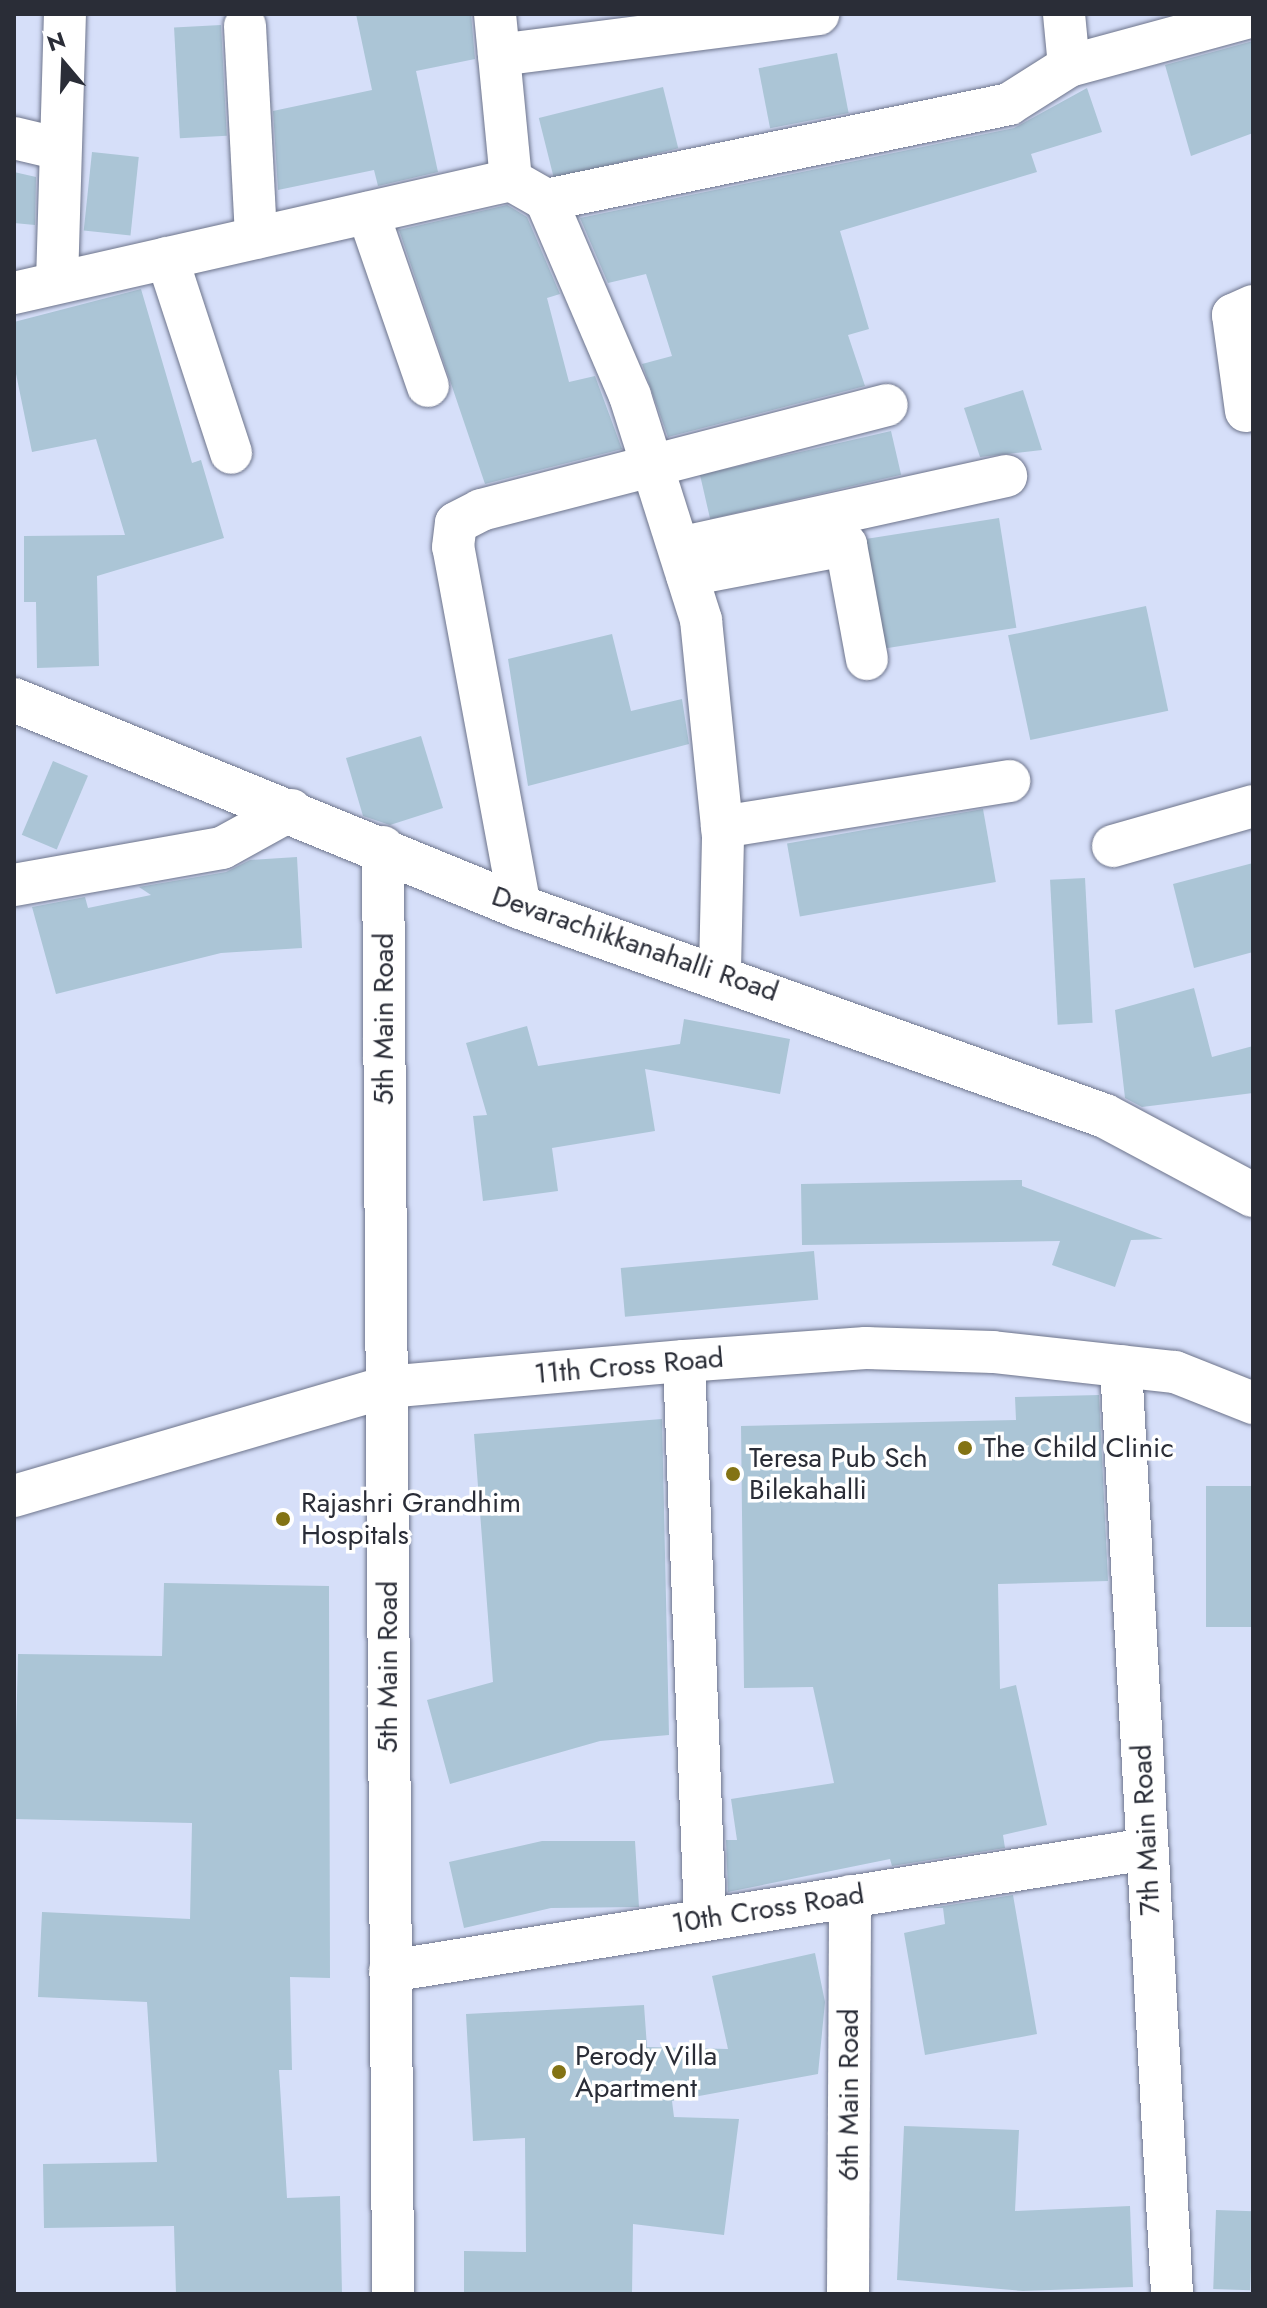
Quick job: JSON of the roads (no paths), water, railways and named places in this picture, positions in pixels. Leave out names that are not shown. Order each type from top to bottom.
[{"type":"street","points":[[57,282],[65,14]]},
{"type":"street","points":[[495,14],[499,55],[529,190],[655,471],[701,620],[722,827],[720,972]]},
{"type":"street","points":[[499,55],[818,14]]},
{"type":"street","points":[[1064,14],[1069,66]]},
{"type":"street","points":[[14,293],[368,213],[529,190],[1009,104],[1069,66],[1253,16]]},
{"type":"street","points":[[245,26],[256,238]]},
{"type":"street","points":[[14,138],[60,149]]},
{"type":"street","points":[[368,213],[428,386]]},
{"type":"street","points":[[167,258],[231,453]]},
{"type":"street","points":[[1246,411],[1233,315],[1253,306]]},
{"type":"street","points":[[520,907],[453,547],[456,523],[481,510],[655,471],[887,405]]},
{"type":"street","points":[[683,562],[1006,476]]},
{"type":"street","points":[[683,562],[846,545],[867,659]]},
{"type":"street","name":"Devarachikkanahalli Road","points":[[14,700],[383,847],[520,907],[720,972],[1105,1116],[1253,1195]]},
{"type":"street","points":[[722,827],[1009,781]]},
{"type":"street","points":[[1113,846],[1253,806]]},
{"type":"street","points":[[14,885],[222,848],[291,810]]},
{"type":"street","name":"5th Main Road","points":[[383,847],[393,2294]]},
{"type":"street","name":"11th Cross Road","points":[[14,1496],[386,1387],[684,1361],[866,1348],[1121,1366],[1175,1372],[1253,1403]]},
{"type":"street","points":[[684,1361],[705,1919]]},
{"type":"street","name":"7th Main Road","points":[[1121,1366],[1172,2294]]},
{"type":"street","name":"10th Cross Road","points":[[390,1971],[1147,1849]]},
{"type":"street","name":"6th Main Road","points":[[848,2294],[850,1896]]},
{"type":"place","name":"The Child Clinic","points":[[965,1448]]},
{"type":"place","name":"Teresa Pub Sch Bilekahalli","points":[[733,1474]]},
{"type":"place","name":"Rajashri Grandhim Hospitals","points":[[283,1519]]},
{"type":"place","name":"Perody Villa Apartment","points":[[559,2072]]}]
